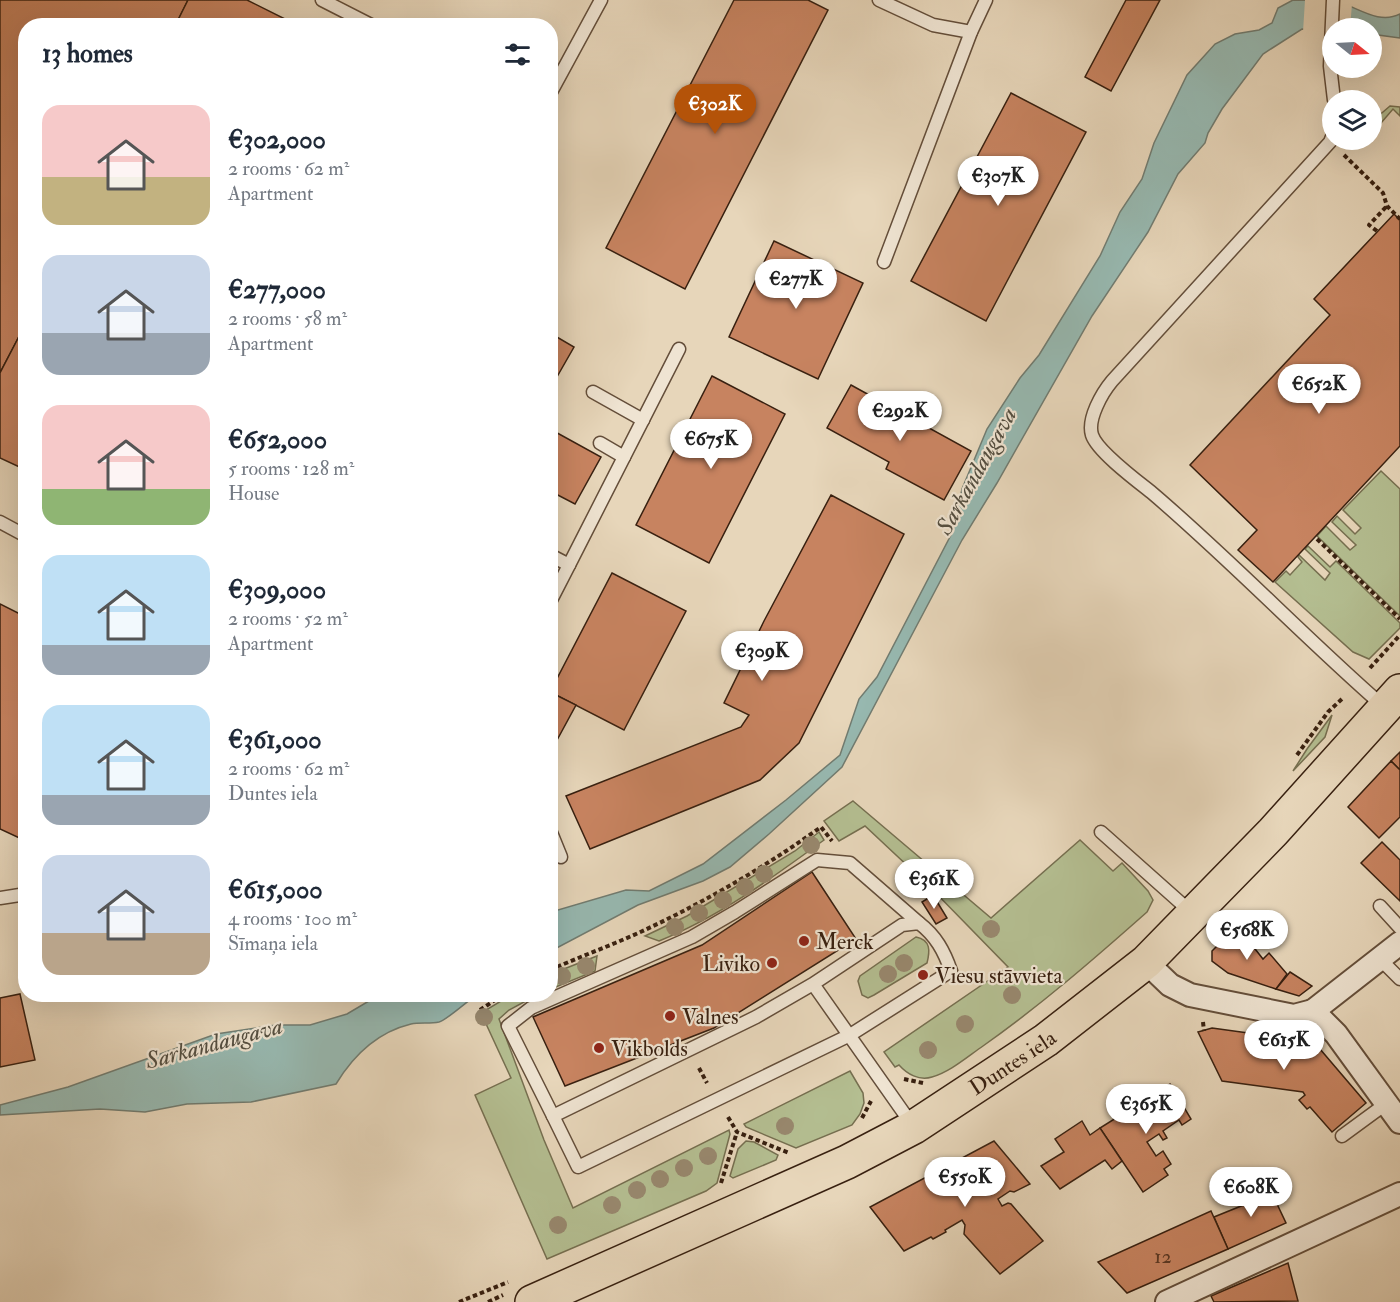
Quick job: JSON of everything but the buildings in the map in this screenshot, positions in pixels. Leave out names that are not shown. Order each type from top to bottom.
[{"type":"main road","name":"Duntes iela","points":[[523,1291],[847,1162],[914,1127],[1046,1040],[1146,962],[1273,832],[1392,699]]},
{"type":"street","points":[[1146,962],[1170,985],[1190,995],[1294,1016],[1313,1011],[1400,943]]},
{"type":"street","points":[[1313,1011],[1336,1034],[1400,1122]]},
{"type":"street","points":[[1167,1302],[1400,1194]]},
{"type":"lane","points":[[322,0],[357,18]]},
{"type":"lane","points":[[558,79],[601,0]]},
{"type":"lane","points":[[879,0],[933,25],[970,32]]},
{"type":"lane","points":[[884,262],[970,32],[987,0]]},
{"type":"lane","points":[[1333,0],[1330,51],[1333,90]]},
{"type":"lane","points":[[1323,150],[1112,381],[1100,396],[1091,434],[1098,445],[1122,468],[1172,510],[1357,684],[1392,699]]},
{"type":"lane","points":[[558,586],[679,349]]},
{"type":"lane","points":[[593,392],[643,420]]},
{"type":"lane","points":[[600,443],[624,457]]},
{"type":"lane","points":[[0,522],[18,532]]},
{"type":"lane","points":[[558,559],[569,565]]},
{"type":"lane","points":[[1101,832],[1193,914]]},
{"type":"lane","points":[[558,850],[561,857]]},
{"type":"lane","points":[[545,1002],[531,1008],[508,1026],[578,1167],[850,1035],[951,971],[944,951],[933,934],[850,862],[817,860],[692,937],[558,996]]},
{"type":"lane","points":[[0,897],[18,895]]},
{"type":"lane","points":[[1380,906],[1400,928]]},
{"type":"lane","points":[[553,1116],[756,1017],[813,984],[902,925],[919,923]]},
{"type":"lane","points":[[1380,959],[1400,979]]},
{"type":"lane","points":[[813,984],[914,1127]]},
{"type":"lane","points":[[1342,1136],[1387,1104]]},
{"type":"path","points":[[1377,231],[1369,225],[1387,206]]},
{"type":"path","points":[[1317,539],[1400,619]]},
{"type":"path","points":[[1296,757],[1328,712],[1357,684],[1400,635]]},
{"type":"path","points":[[558,967],[649,928],[699,903],[799,843],[821,827],[850,862]]},
{"type":"path","points":[[480,1010],[492,1002]]},
{"type":"path","points":[[859,1124],[869,1103],[905,1078],[930,1083]]},
{"type":"path","points":[[716,1189],[722,1181],[737,1132]]},
{"type":"path","points":[[784,1160],[794,1155]]},
{"type":"path","points":[[459,1302],[523,1291]]},
{"type":"green space","points":[[1390,106],[1400,107],[1400,116],[1393,109],[1382,122],[1382,113]]},
{"type":"green space","points":[[1381,471],[1400,489],[1400,616],[1317,536],[1326,526],[1350,550],[1356,545],[1332,522],[1337,516],[1355,534],[1361,528],[1343,510]]},
{"type":"green space","points":[[1308,546],[1330,567],[1336,561],[1400,623],[1400,628],[1369,659],[1353,652],[1275,582],[1286,571],[1290,575],[1302,562],[1299,555],[1325,580],[1330,573],[1305,549]]},
{"type":"green space","points":[[1332,715],[1325,737],[1293,771],[1307,749]]},
{"type":"green space","points":[[853,801],[991,918],[1080,840],[1113,871],[1122,863],[1148,891],[1153,900],[1147,912],[1127,930],[1005,1030],[945,1072],[927,1078],[918,1077],[899,1065],[895,1067],[884,1052],[1008,967],[928,885],[865,826],[839,841],[824,821]]},
{"type":"green space","points":[[819,832],[824,840],[724,909],[659,941],[645,936],[687,916],[795,851]]},
{"type":"green space","points":[[916,937],[927,943],[929,954],[927,963],[868,998],[862,995],[858,981],[860,976]]},
{"type":"green space","points":[[597,956],[595,971],[558,986],[558,971]]},
{"type":"green space","points":[[499,1002],[524,1002],[509,1010],[499,1019],[544,1140],[573,1208],[729,1130],[730,1134],[717,1183],[706,1191],[547,1259],[475,1095],[511,1078],[481,1013]]},
{"type":"green space","points":[[850,1071],[863,1093],[864,1103],[852,1125],[796,1148],[746,1127],[744,1124]]},
{"type":"green space","points":[[746,1141],[754,1142],[778,1155],[776,1160],[733,1178],[730,1176],[738,1149]]},
{"type":"water","name":"Sarkandaugava","points":[[1293,0],[1336,1],[1376,16],[1392,17],[1400,14],[1400,38],[1382,36],[1382,18],[1322,18],[1322,30],[1302,29],[1263,54],[1222,109],[1205,143],[1178,174],[1148,232],[1092,316],[962,540],[842,767],[730,867],[703,881],[638,905],[558,947],[558,910],[626,890],[649,891],[703,864],[840,755],[859,699],[877,677],[953,531],[962,489],[987,429],[1020,378],[1039,355],[1100,256],[1120,212],[1142,179],[1154,143],[1187,75],[1215,44],[1235,34],[1259,30],[1272,23],[1278,8]]},
{"type":"water","name":"Sarkandaugava","points":[[367,1002],[467,1002],[436,1023],[411,1024],[377,1039],[358,1055],[336,1084],[251,1102],[187,1104],[145,1112],[100,1109],[0,1115],[0,1105],[68,1087],[216,1034],[276,1025],[310,1025],[347,1014]]},
{"type":"pier","points":[[1305,0],[1342,0],[1352,4],[1351,18],[1322,18],[1322,33],[1303,32]]},
{"type":"place","name":"Merck","points":[[804,941]]},
{"type":"place","name":"Liviko","points":[[772,963]]},
{"type":"place","name":"Viesu stāvvieta","points":[[923,975]]},
{"type":"place","name":"Valnes","points":[[670,1016]]},
{"type":"place","name":"Vikbolds","points":[[599,1048]]}]
